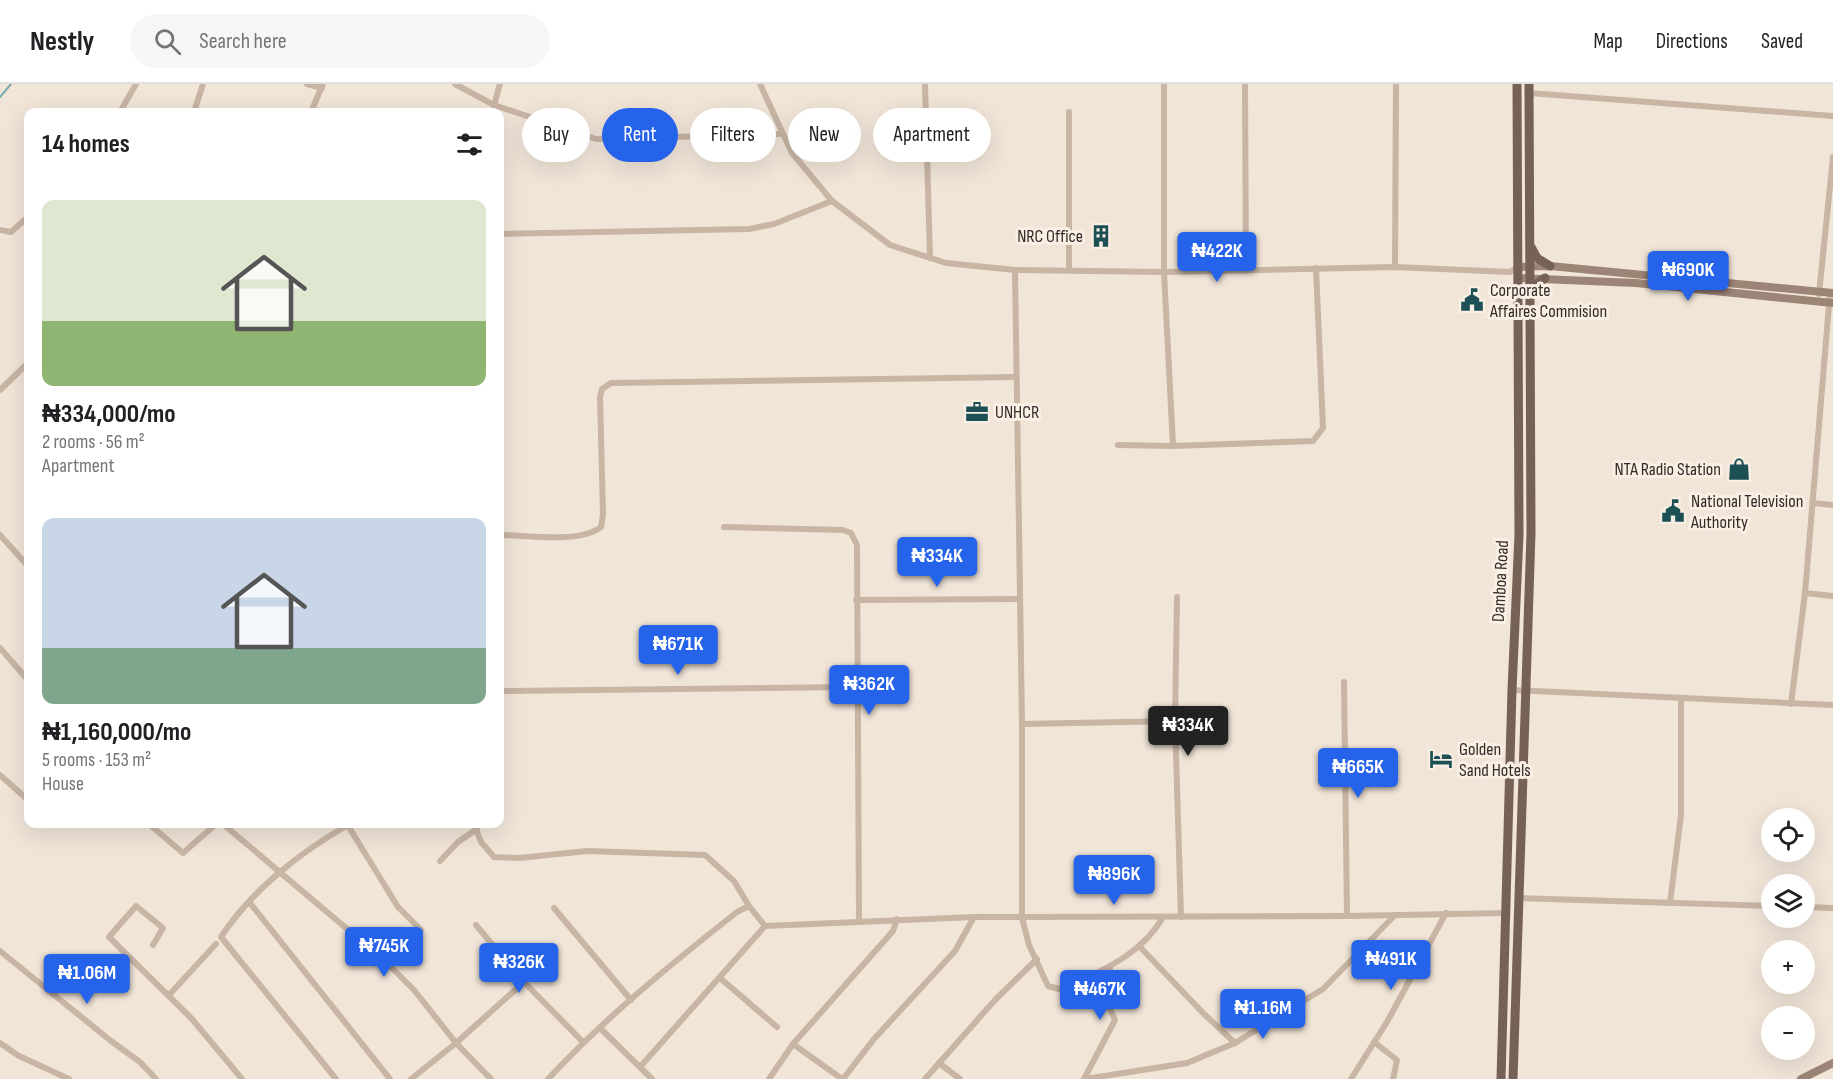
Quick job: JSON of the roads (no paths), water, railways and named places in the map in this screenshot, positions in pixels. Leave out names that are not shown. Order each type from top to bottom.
[{"type":"main road","name":"Damboa Road","points":[[1501,1079],[1512,690],[1519,535],[1515,272],[1517,84]]},
{"type":"main road","name":"Damboa Road","points":[[1513,1079],[1531,533],[1529,89]]},
{"type":"main road","points":[[1530,244],[1537,258],[1550,266]]},
{"type":"main road","points":[[1530,303],[1533,290],[1545,278]]},
{"type":"street","points":[[122,108],[136,84]]},
{"type":"street","points":[[196,108],[203,84]]},
{"type":"street","points":[[307,84],[322,86],[313,108]]},
{"type":"street","points":[[454,84],[503,108]]},
{"type":"street","points":[[494,105],[500,84]]},
{"type":"street","points":[[760,84],[782,134],[814,182],[832,201],[890,245],[946,263],[1015,270],[1164,272],[1395,267],[1515,272],[1530,277],[1636,283],[1831,303]]},
{"type":"street","points":[[925,84],[930,258]]},
{"type":"street","points":[[1164,84],[1164,272],[1173,446]]},
{"type":"street","points":[[1245,84],[1246,270]]},
{"type":"street","points":[[1395,267],[1396,84]]},
{"type":"street","points":[[1529,89],[1833,116]]},
{"type":"street","points":[[504,108],[596,139],[782,134]]},
{"type":"street","points":[[1069,112],[1069,269]]},
{"type":"street","points":[[1818,302],[1833,158]]},
{"type":"street","points":[[504,234],[749,229],[774,224],[832,201]]},
{"type":"street","points":[[0,230],[11,232],[24,221]]},
{"type":"street","points":[[1515,272],[1530,266],[1550,266],[1832,293],[1805,593],[1791,704]]},
{"type":"street","points":[[1118,445],[1173,446],[1313,441],[1319,436],[1323,428],[1316,268]]},
{"type":"street","points":[[1015,270],[1018,599],[1022,724],[1022,918],[1029,945],[1048,986],[1056,990],[1063,990],[1110,967],[1154,933],[1163,918]]},
{"type":"street","points":[[0,390],[24,367]]},
{"type":"street","points":[[504,535],[565,537],[592,534],[601,527],[603,504],[600,397],[602,388],[611,383],[1016,377]]},
{"type":"street","points":[[1813,503],[1833,505]]},
{"type":"street","points":[[724,527],[843,530],[851,533],[857,545],[859,922]]},
{"type":"street","points":[[0,535],[24,562]]},
{"type":"street","points":[[1805,593],[1833,596]]},
{"type":"street","points":[[1177,597],[1175,721],[1180,917]]},
{"type":"street","points":[[856,600],[1018,599]]},
{"type":"street","points":[[0,648],[24,675]]},
{"type":"street","points":[[1344,682],[1347,916]]},
{"type":"street","points":[[504,691],[856,687]]},
{"type":"street","points":[[1512,690],[1833,705]]},
{"type":"street","points":[[1670,903],[1681,815],[1681,698]]},
{"type":"street","points":[[1022,724],[1175,721]]},
{"type":"street","points":[[0,775],[24,796]]},
{"type":"street","points":[[154,828],[183,853],[211,828]]},
{"type":"street","points":[[228,828],[282,871],[385,961],[420,997],[456,1043],[491,1079]]},
{"type":"street","points":[[336,1079],[221,938],[250,903],[282,871],[341,828]]},
{"type":"street","points":[[349,828],[398,907],[421,930]]},
{"type":"street","points":[[440,861],[474,828]]},
{"type":"street","points":[[477,828],[481,842],[494,857],[519,858],[586,851],[705,855],[734,880],[748,906],[765,926]]},
{"type":"street","points":[[1519,898],[1761,906]]},
{"type":"street","points":[[250,903],[390,1079]]},
{"type":"street","points":[[153,945],[163,928],[136,906],[109,937],[128,958],[169,995],[242,1079]]},
{"type":"street","points":[[548,1079],[583,1042],[631,999],[704,938],[748,906]]},
{"type":"street","points":[[1815,907],[1833,908]]},
{"type":"street","points":[[554,908],[631,999]]},
{"type":"street","points":[[1351,1079],[1446,913]]},
{"type":"street","points":[[640,1067],[765,926],[974,917],[1163,918],[1507,913]]},
{"type":"street","points":[[1085,1079],[1187,1063],[1235,1042],[1323,989],[1395,915]]},
{"type":"street","points":[[793,1044],[843,1079],[882,1031],[955,951],[974,917]]},
{"type":"street","points":[[770,1079],[793,1044],[893,931],[897,919]]},
{"type":"street","points":[[476,925],[524,982],[583,1042]]},
{"type":"street","points":[[169,995],[216,944]]},
{"type":"street","points":[[1139,946],[1204,1014],[1235,1042]]},
{"type":"street","points":[[0,951],[140,1062],[156,1079]]},
{"type":"street","points":[[926,1079],[995,1000],[1037,959]]},
{"type":"street","points":[[1085,1079],[1115,1020],[1105,998],[1110,967]]},
{"type":"street","points":[[720,978],[777,1027]]},
{"type":"street","points":[[411,1079],[456,1043],[524,982]]},
{"type":"street","points":[[600,1028],[652,1079]]},
{"type":"street","points":[[1374,1042],[1397,1060],[1393,1079]]},
{"type":"street","points":[[0,1043],[19,1056],[65,1078]]},
{"type":"street","points":[[939,1063],[960,1079]]},
{"type":"street","points":[[1801,1079],[1833,1063]]},
{"type":"waterway","points":[[0,97],[11,84]]},
{"type":"place","name":"NRC Office","points":[[1101,236]]},
{"type":"place","name":"Corporate Affaires Commision","points":[[1472,300]]},
{"type":"place","name":"UNHCR","points":[[977,412]]},
{"type":"place","name":"NTA Radio Station","points":[[1739,469]]},
{"type":"place","name":"National Television Authority","points":[[1673,511]]},
{"type":"place","name":"Golden Sand Hotels","points":[[1441,759]]}]
